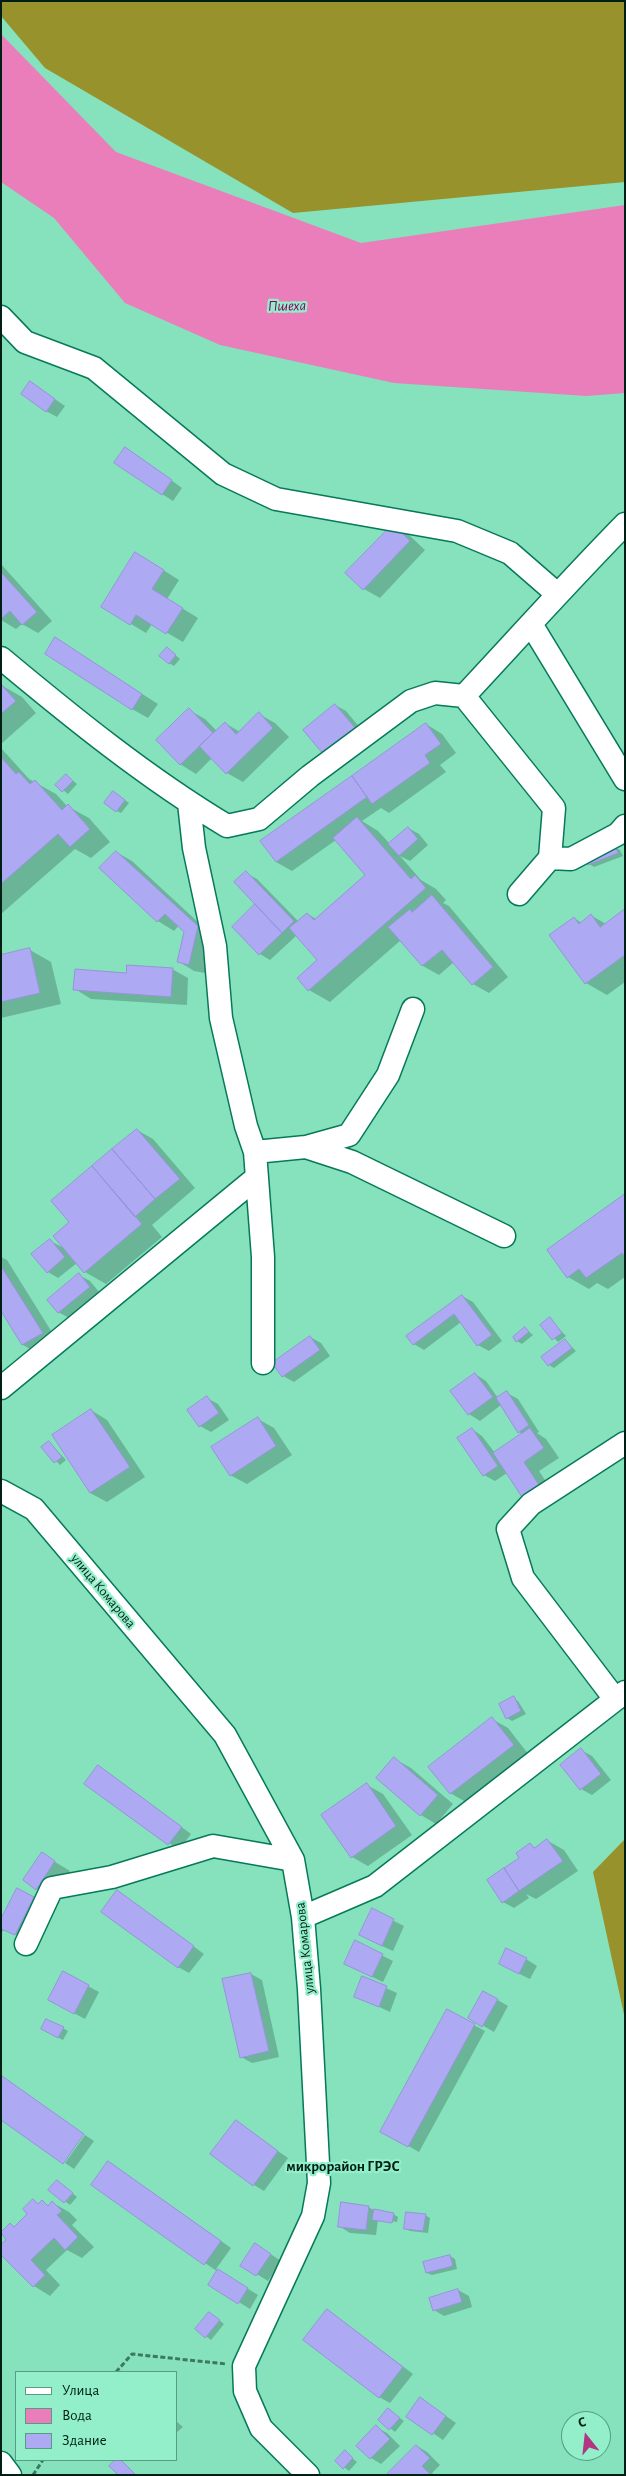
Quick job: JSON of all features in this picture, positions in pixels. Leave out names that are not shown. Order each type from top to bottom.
[{"type":"street","points":[[1,317],[25,342],[94,368],[223,474],[276,499],[457,531],[510,553],[556,594]]},
{"type":"street","points":[[464,696],[531,624],[556,594],[625,524]]},
{"type":"street","points":[[531,624],[625,779]]},
{"type":"street","points":[[1,658],[83,726],[189,803],[227,826],[259,818],[310,776],[411,702],[435,694],[464,696],[554,808],[550,858],[519,894]]},
{"type":"street","points":[[189,803],[194,848],[215,946],[220,1018],[246,1126],[255,1152],[263,1257],[263,1363]]},
{"type":"street","points":[[550,858],[571,859],[618,834],[625,826]]},
{"type":"street","points":[[255,1152],[306,1147],[349,1135],[388,1075],[413,1010]]},
{"type":"street","points":[[306,1147],[352,1162],[504,1236]]},
{"type":"street","points":[[1,1388],[256,1178]]},
{"type":"street","points":[[303,1917],[375,1886],[620,1695],[523,1578],[508,1529],[531,1504],[625,1443]]},
{"type":"street","name":"улица Комарова","points":[[1,1491],[34,1509],[225,1735],[293,1860],[303,1917],[309,1989],[319,2183],[313,2216],[244,2366],[244,2391],[261,2428],[308,2475]]},
{"type":"street","points":[[26,1944],[52,1888],[112,1877],[213,1846],[293,1860]]},
{"type":"street","points":[[1,2463],[10,2475]]},
{"type":"path","points":[[117,2371],[132,2354],[244,2366]]},
{"type":"path","points":[[33,2475],[42,2461]]},
{"type":"shaded area","points":[[1,1],[625,1],[625,182],[293,213],[45,68],[1,16]]},
{"type":"shaded area","points":[[625,1839],[625,2019],[593,1872]]},
{"type":"water","name":"Пшеха","points":[[1,34],[116,152],[361,243],[625,205],[625,393],[586,396],[394,383],[220,345],[125,303],[54,218],[1,182]]},
{"type":"building","points":[[30,381],[55,399],[46,412],[21,394]]},
{"type":"building","points":[[125,447],[172,480],[162,495],[114,463]]},
{"type":"building","points":[[393,524],[410,541],[363,590],[345,573]]},
{"type":"building","points":[[135,552],[164,570],[152,589],[183,608],[166,634],[136,615],[130,625],[101,607]]},
{"type":"building","points":[[1,572],[37,612],[22,625],[10,611],[1,619]]},
{"type":"building","points":[[55,637],[142,694],[132,710],[45,654]]},
{"type":"building","points":[[167,647],[176,655],[169,664],[159,656]]},
{"type":"building","points":[[1,684],[16,701],[1,714]]},
{"type":"building","points":[[335,704],[356,729],[324,755],[303,730]]},
{"type":"building","points":[[189,708],[213,733],[180,765],[156,740]]},
{"type":"building","points":[[259,712],[273,728],[226,774],[199,746],[225,722],[236,734]]},
{"type":"building","points":[[426,723],[441,744],[425,755],[430,763],[372,804],[352,776]]},
{"type":"building","points":[[1,757],[16,774],[19,772],[30,784],[35,780],[62,810],[68,804],[90,829],[70,847],[58,834],[1,884]]},
{"type":"building","points":[[66,774],[73,781],[62,792],[55,785]]},
{"type":"building","points":[[352,776],[367,797],[276,862],[260,841]]},
{"type":"building","points":[[113,791],[125,800],[116,812],[104,803]]},
{"type":"building","points":[[357,817],[411,879],[415,875],[426,888],[308,991],[297,978],[317,960],[289,928],[307,913],[314,920],[365,875],[333,838]]},
{"type":"building","points":[[408,827],[418,839],[399,856],[388,844]]},
{"type":"building","points":[[615,846],[618,853],[588,865],[585,858]]},
{"type":"building","points":[[116,851],[198,926],[189,965],[177,962],[184,932],[165,914],[157,922],[99,868]]},
{"type":"building","points":[[246,871],[294,921],[282,933],[234,882]]},
{"type":"building","points":[[432,895],[493,967],[472,985],[442,950],[422,966],[388,927],[410,909],[412,912]]},
{"type":"building","points":[[255,904],[282,933],[259,955],[232,927]]},
{"type":"building","points":[[625,909],[625,955],[585,984],[549,935],[574,917],[579,924],[591,914],[600,927]]},
{"type":"building","points":[[30,948],[40,993],[1,1002],[1,955]]},
{"type":"building","points":[[127,965],[173,968],[171,997],[73,990],[75,969],[126,973]]},
{"type":"building","points":[[137,1129],[180,1179],[155,1199],[112,1149]]},
{"type":"building","points":[[112,1149],[155,1199],[135,1217],[92,1166]]},
{"type":"building","points":[[92,1166],[142,1224],[84,1273],[53,1236],[69,1222],[51,1201]]},
{"type":"building","points":[[625,1194],[625,1257],[622,1253],[586,1278],[579,1269],[567,1278],[547,1250]]},
{"type":"building","points":[[50,1239],[65,1257],[47,1273],[31,1254]]},
{"type":"building","points":[[1,1266],[43,1333],[22,1345],[1,1311]]},
{"type":"building","points":[[79,1273],[90,1287],[58,1313],[47,1300]]},
{"type":"building","points":[[462,1295],[492,1335],[477,1346],[454,1314],[413,1345],[406,1336]]},
{"type":"building","points":[[550,1317],[562,1333],[552,1340],[540,1325]]},
{"type":"building","points":[[525,1327],[529,1332],[516,1342],[513,1337]]},
{"type":"building","points":[[310,1336],[320,1350],[282,1377],[272,1363]]},
{"type":"building","points":[[565,1339],[572,1348],[548,1366],[541,1357]]},
{"type":"building","points":[[475,1373],[493,1397],[468,1415],[450,1391]]},
{"type":"building","points":[[507,1391],[529,1425],[518,1433],[496,1398]]},
{"type":"building","points":[[207,1396],[219,1413],[199,1427],[187,1410]]},
{"type":"building","points":[[91,1409],[130,1467],[90,1493],[52,1435]]},
{"type":"building","points":[[258,1417],[276,1446],[230,1476],[211,1447]]},
{"type":"building","points":[[472,1428],[498,1466],[483,1476],[457,1438]]},
{"type":"building","points":[[530,1428],[544,1448],[524,1462],[539,1485],[522,1497],[493,1453]]},
{"type":"building","points":[[49,1441],[62,1457],[54,1463],[41,1447]]},
{"type":"building","points":[[514,1696],[521,1711],[506,1719],[499,1704]]},
{"type":"building","points":[[492,1717],[514,1745],[450,1794],[428,1767]]},
{"type":"building","points":[[581,1748],[601,1774],[580,1790],[560,1765]]},
{"type":"building","points":[[394,1757],[438,1795],[420,1816],[376,1778]]},
{"type":"building","points":[[98,1765],[182,1827],[168,1845],[84,1784]]},
{"type":"building","points":[[367,1783],[396,1826],[351,1858],[321,1815]]},
{"type":"building","points":[[547,1839],[563,1861],[519,1891],[504,1868],[519,1858],[516,1853],[530,1843],[534,1848]]},
{"type":"building","points":[[42,1852],[55,1861],[36,1890],[23,1880]]},
{"type":"building","points":[[504,1868],[519,1891],[502,1903],[487,1880]]},
{"type":"building","points":[[17,1888],[34,1897],[15,1935],[1,1929],[1,1919]]},
{"type":"building","points":[[117,1890],[194,1946],[178,1968],[101,1912]]},
{"type":"building","points":[[372,1908],[394,1919],[382,1946],[359,1935]]},
{"type":"building","points":[[355,1940],[383,1954],[372,1977],[344,1964]]},
{"type":"building","points":[[506,1948],[527,1958],[519,1974],[499,1964]]},
{"type":"building","points":[[63,1971],[89,1985],[74,2014],[48,2000]]},
{"type":"building","points":[[251,1973],[269,2051],[240,2058],[222,1979]]},
{"type":"building","points":[[362,1976],[387,1986],[379,2007],[354,1997]]},
{"type":"building","points":[[483,1991],[498,1999],[482,2027],[468,2018]]},
{"type":"building","points":[[447,2009],[475,2024],[408,2147],[380,2132]]},
{"type":"building","points":[[46,2019],[64,2027],[58,2038],[41,2029]]},
{"type":"building","points":[[2,2076],[84,2134],[63,2164],[1,2120]]},
{"type":"building","points":[[236,2120],[278,2151],[253,2186],[210,2154]]},
{"type":"building","points":[[108,2161],[221,2241],[204,2265],[91,2185]]},
{"type":"building","points":[[57,2180],[73,2193],[64,2203],[48,2190]]},
{"type":"building","points":[[33,2199],[38,2204],[42,2200],[48,2206],[52,2201],[62,2211],[57,2215],[78,2237],[65,2250],[54,2238],[31,2260],[45,2275],[33,2287],[1,2255],[1,2244],[6,2240],[1,2232],[10,2223],[14,2227],[27,2214],[23,2209]]},
{"type":"building","points":[[341,2202],[369,2206],[366,2230],[338,2227]]},
{"type":"building","points":[[374,2209],[394,2213],[392,2223],[372,2220]]},
{"type":"building","points":[[406,2212],[426,2214],[423,2231],[404,2229]]},
{"type":"building","points":[[255,2243],[271,2254],[256,2276],[240,2266]]},
{"type":"building","points":[[450,2255],[453,2266],[426,2273],[423,2262]]},
{"type":"building","points":[[218,2269],[248,2288],[238,2304],[208,2285]]},
{"type":"building","points":[[458,2289],[462,2302],[433,2311],[429,2298]]},
{"type":"building","points":[[327,2309],[403,2367],[379,2398],[303,2340]]},
{"type":"building","points":[[209,2312],[220,2320],[205,2338],[195,2329]]},
{"type":"building","points":[[420,2397],[446,2416],[432,2435],[406,2417]]},
{"type":"building","points":[[388,2408],[400,2418],[389,2430],[378,2420]]},
{"type":"building","points":[[376,2425],[390,2439],[370,2459],[356,2446]]},
{"type":"building","points":[[416,2445],[430,2458],[422,2466],[431,2475],[386,2475]]},
{"type":"building","points":[[345,2450],[353,2458],[343,2469],[335,2461]]},
{"type":"building","points":[[114,2461],[122,2461],[136,2475],[118,2475],[109,2466]]},
{"type":"district","name":"микрорайон ГРЭС","points":[[343,2166]]}]
